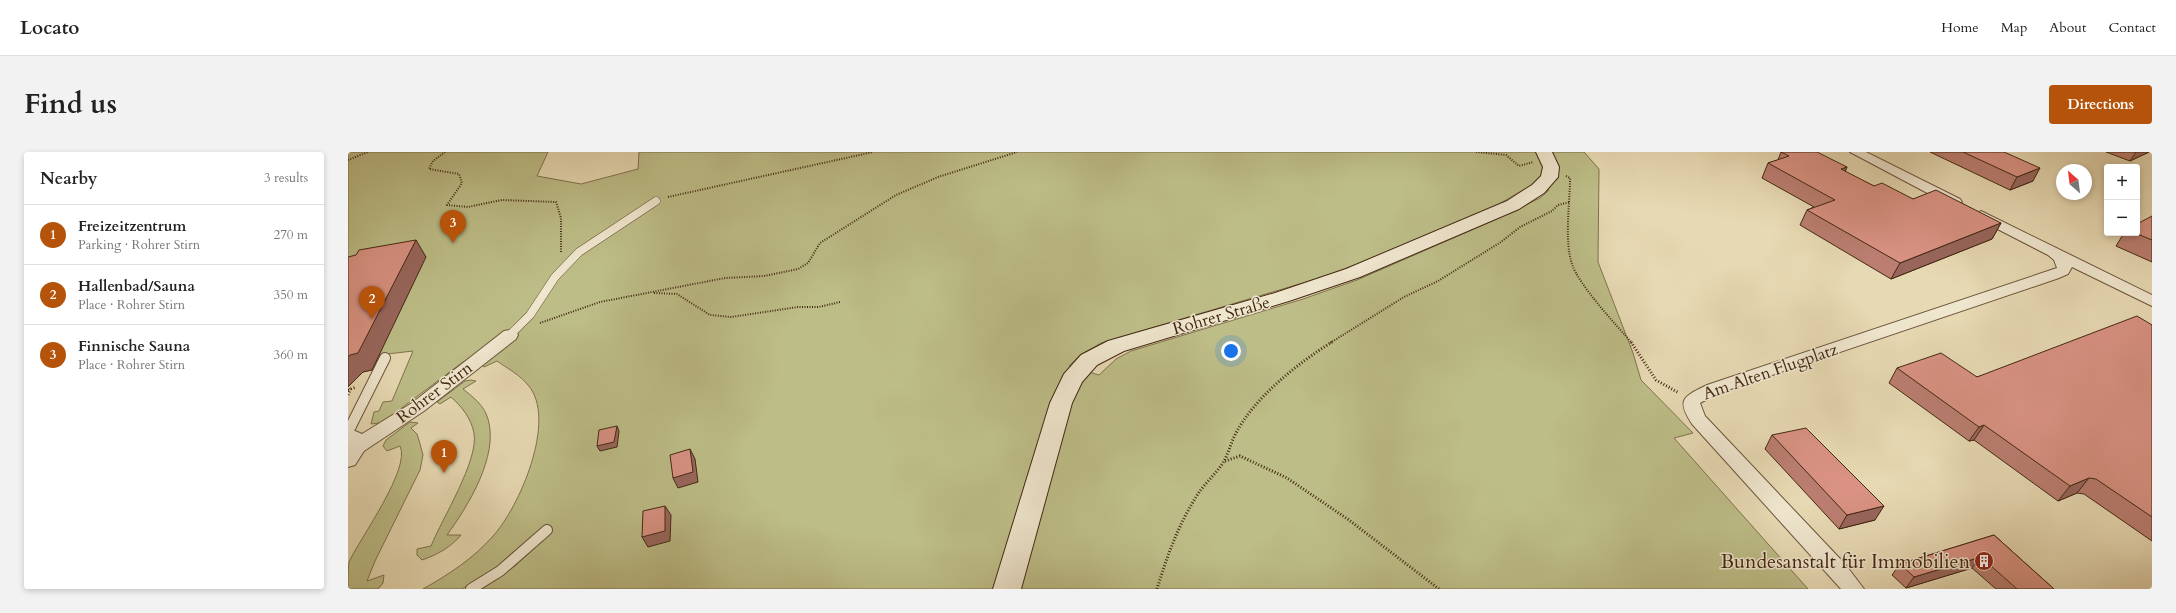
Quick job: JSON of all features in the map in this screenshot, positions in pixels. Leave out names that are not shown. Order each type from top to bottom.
[{"type":"main road","points":[[1544,152],[1549,160],[1551,170]]},
{"type":"main road","name":"Rohrer Straße","points":[[1007,589],[1062,404],[1072,379],[1089,360],[1116,346],[1282,297],[1339,278],[1420,246],[1527,197],[1544,184],[1551,170]]},
{"type":"street","name":"Am Alten Flugplatz","points":[[1856,152],[2152,301]]},
{"type":"street","name":"Am Alten Flugplatz","points":[[1852,589],[1838,570],[1698,420],[1691,406],[1692,400],[1713,389],[2054,275],[2063,271],[2065,267],[2061,258],[2054,251]]},
{"type":"street","name":"Rohrer Stirn","points":[[350,443],[418,407],[510,335]]},
{"type":"lane","points":[[510,335],[530,315],[543,293],[565,266],[597,239],[656,201]]},
{"type":"lane","points":[[350,443],[385,358]]},
{"type":"lane","points":[[471,589],[500,571],[547,530]]},
{"type":"path","points":[[348,160],[368,152]]},
{"type":"path","points":[[445,152],[433,160],[428,169],[459,174],[462,183],[447,205],[468,207],[508,200],[546,201],[558,204],[563,231],[561,263],[565,266]]},
{"type":"path","points":[[656,201],[873,152]]},
{"type":"path","points":[[537,324],[600,302],[725,278],[786,273],[808,263],[820,244],[896,195],[938,177],[1017,152]]},
{"type":"path","points":[[1476,152],[1506,156],[1519,166],[1541,162],[1551,170],[1570,178],[1569,251],[1572,266],[1578,277],[1636,348],[1656,380],[1692,400]]},
{"type":"path","points":[[1157,589],[1165,563],[1181,525],[1198,494],[1224,461],[1236,433],[1254,406],[1314,353],[1404,298],[1438,281],[1501,242],[1520,227],[1552,211],[1558,205],[1570,202]]},
{"type":"path","points":[[645,293],[677,294],[710,315],[731,318],[798,306],[819,307],[840,302]]},
{"type":"path","points":[[348,395],[351,388]]},
{"type":"path","points":[[1224,461],[1240,456],[1287,478],[1349,520],[1439,589]]},
{"type":"green space","points":[[348,152],[548,152],[537,176],[581,184],[638,169],[639,152],[1584,152],[1599,169],[1598,262],[1633,353],[1641,380],[1693,433],[1674,438],[1808,589],[482,589],[515,566],[550,534],[482,578],[462,589],[423,589],[451,572],[478,552],[503,523],[514,505],[532,463],[537,440],[539,419],[536,400],[528,385],[513,372],[497,361],[484,367],[474,356],[463,362],[391,416],[380,423],[371,424],[374,412],[379,411],[383,402],[392,401],[413,351],[379,355],[372,370],[363,372],[348,387]],"holes":[[[1533,184],[1549,190],[1540,198],[1490,222],[1357,280],[1303,299],[1131,351],[1116,359],[1099,375],[1069,366],[1080,355],[1101,343],[1323,277],[1393,251],[1489,210]]]},
{"type":"green space","points":[[465,381],[476,381],[463,389],[481,405],[488,419],[490,433],[489,449],[485,464],[480,480],[464,510],[447,535],[461,535],[443,550],[422,560],[417,555],[417,549],[431,546],[465,474],[474,444],[474,433],[471,422],[459,405],[451,397],[440,404],[437,402]]},
{"type":"green space","points":[[410,422],[418,423],[411,428],[417,434],[423,455],[420,470],[375,561],[367,581],[384,575],[383,583],[378,589],[348,589],[349,562],[383,504],[398,470],[401,457],[400,446],[387,451],[383,446],[386,440]]},
{"type":"building","points":[[1781,152],[1817,152],[1847,167],[1841,169],[1874,186],[1882,183],[1913,199],[1936,190],[2001,223],[1900,263],[1807,210],[1835,200],[1768,163],[1789,156]]},
{"type":"building","points":[[1963,152],[2004,152],[2040,168],[2017,177]]},
{"type":"building","points":[[2152,216],[2152,240],[2140,235],[2140,222]]},
{"type":"building","points":[[416,240],[358,353],[348,357],[348,257],[356,255],[359,250]]},
{"type":"building","points":[[2137,316],[2152,325],[2152,517],[2096,479],[2089,478],[2070,486],[1984,425],[1979,427],[1897,368],[1941,353],[1977,377]]},
{"type":"building","points":[[617,426],[614,442],[597,446],[599,430]]},
{"type":"building","points":[[1806,428],[1884,506],[1847,515],[1772,435]]},
{"type":"building","points":[[690,449],[693,472],[673,478],[670,455]]},
{"type":"building","points":[[665,506],[665,531],[642,537],[643,511]]},
{"type":"building","points":[[1994,535],[2054,589],[2017,589],[1981,557],[1914,577],[1900,564]]},
{"type":"place","name":"Finnische Sauna","points":[[453,243]]},
{"type":"place","name":"Hallenbad/Sauna","points":[[372,319]]},
{"type":"place","name":"Freizeitzentrum","points":[[444,473]]},
{"type":"place","name":"Bundesanstalt für Immobilien","points":[[1984,561]]}]
